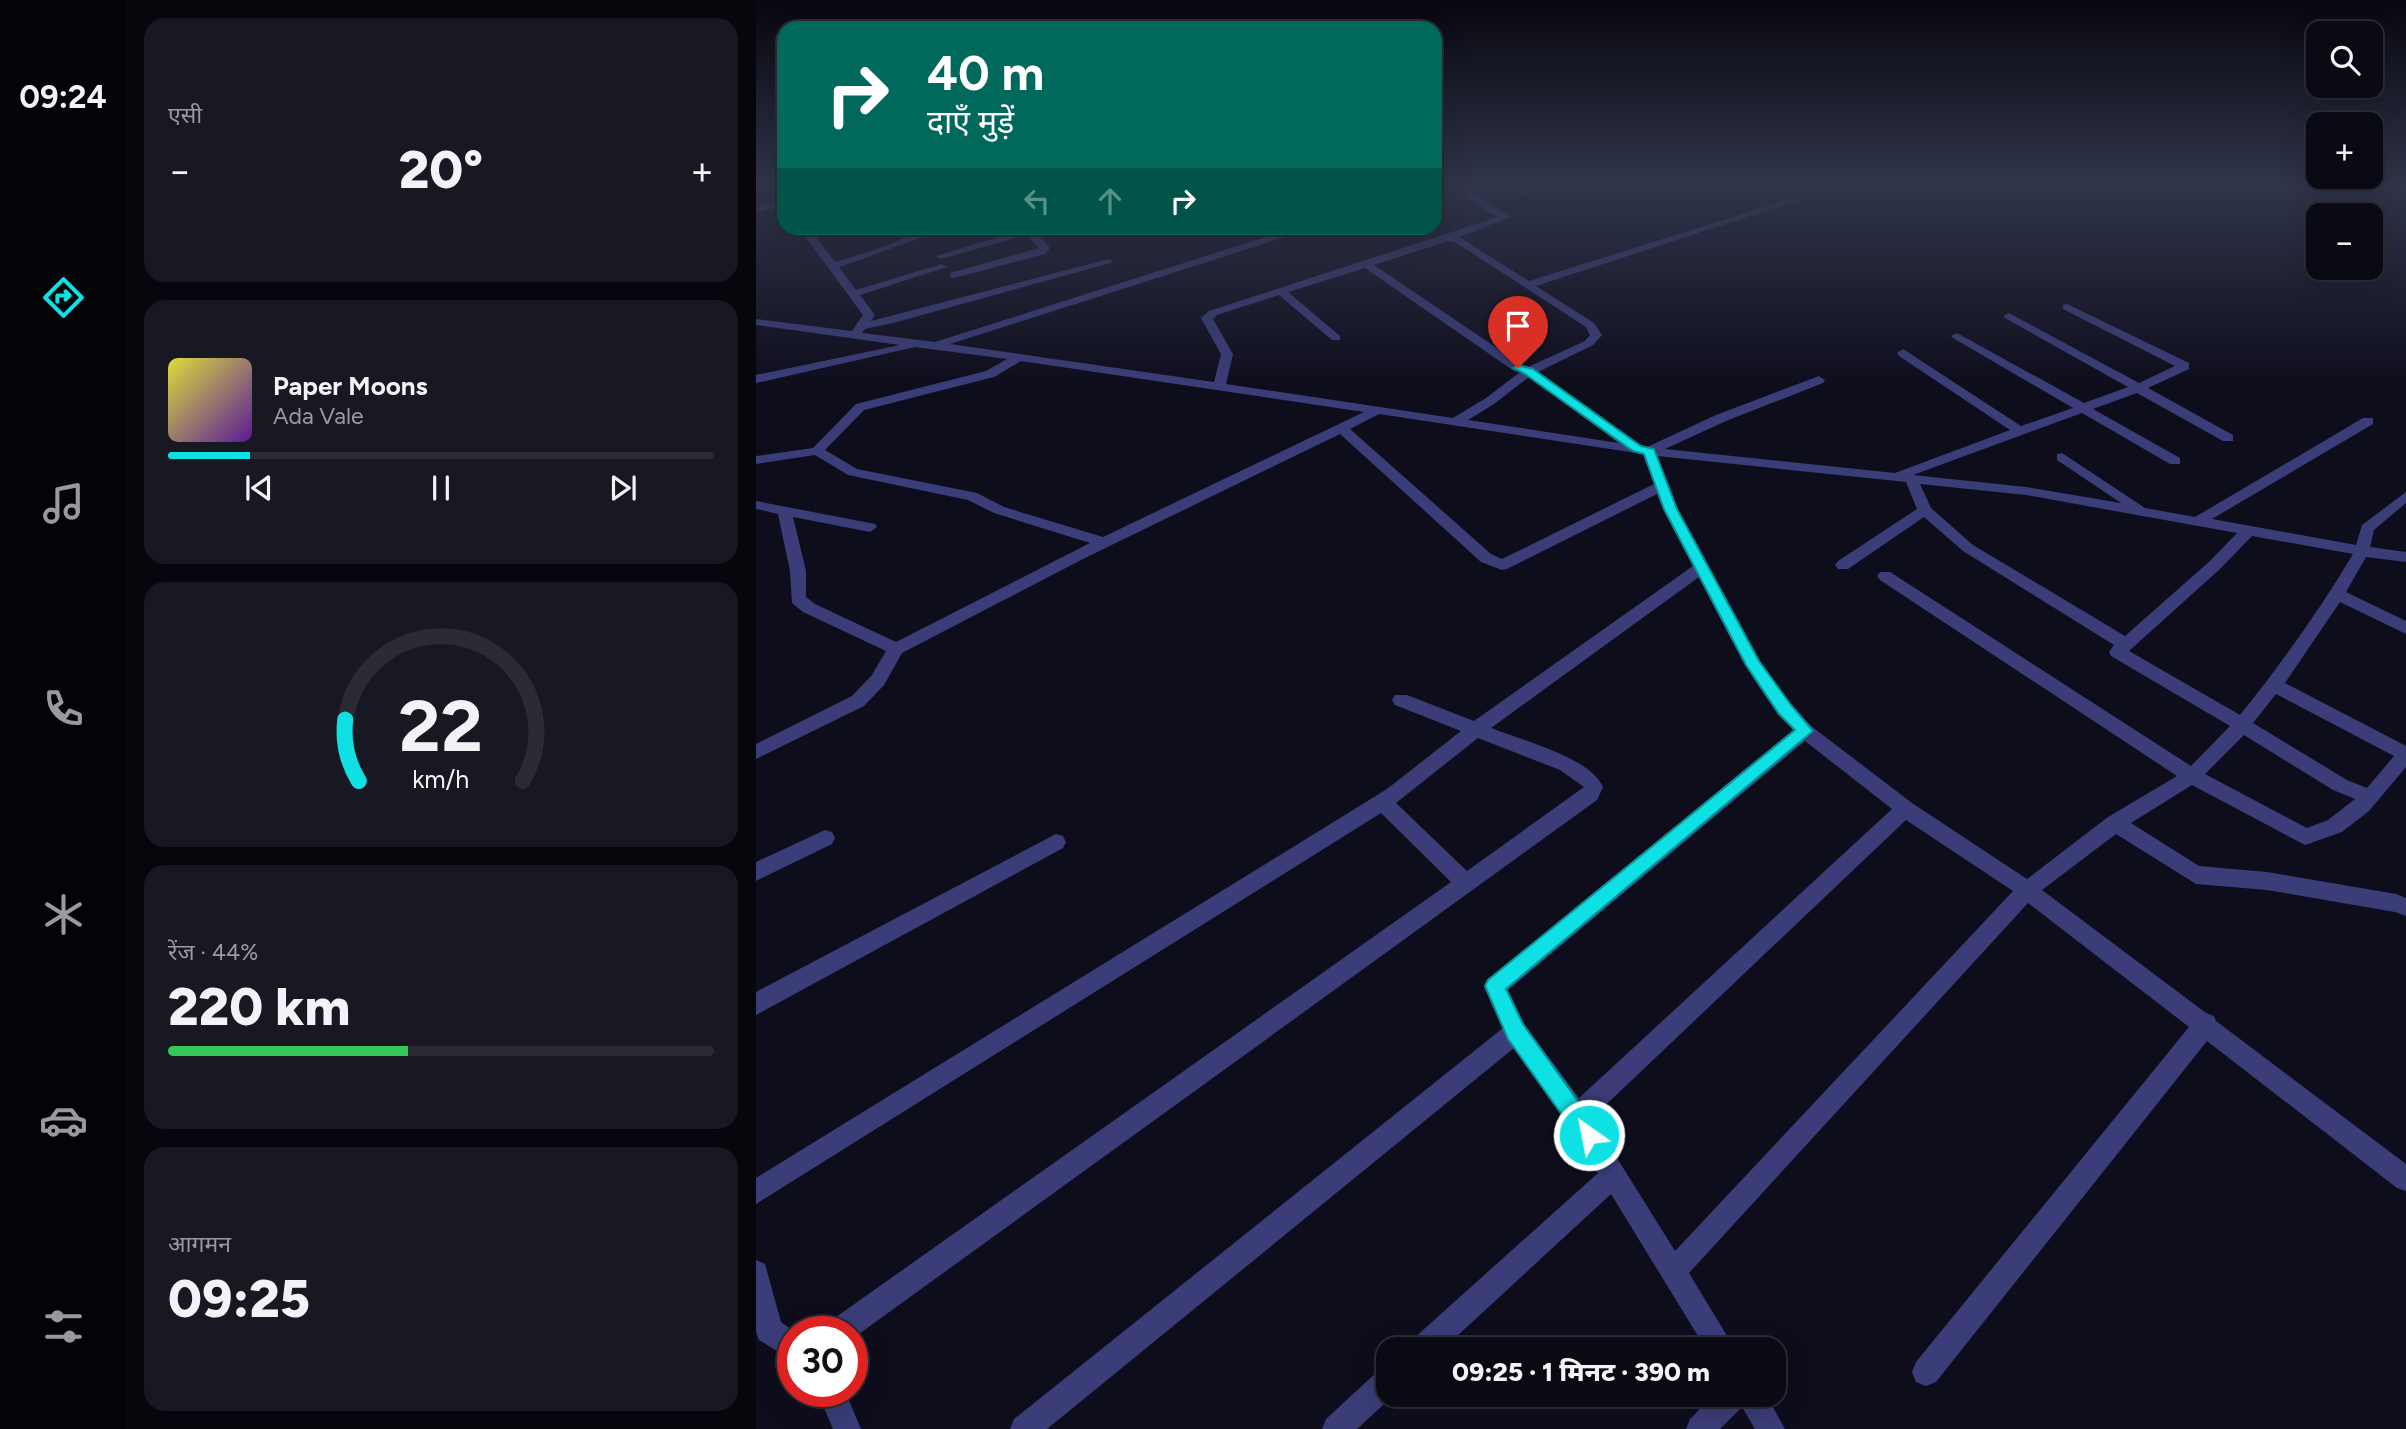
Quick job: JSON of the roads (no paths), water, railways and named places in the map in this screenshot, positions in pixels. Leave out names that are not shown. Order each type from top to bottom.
[{"type":"street","points":[[822,253],[869,315],[859,330]]},
{"type":"street","points":[[832,266],[874,253]]},
{"type":"street","points":[[853,294],[963,253]]},
{"type":"street","points":[[954,275],[1038,253]]},
{"type":"street","points":[[756,379],[929,344],[1223,253]]},
{"type":"street","points":[[1219,386],[1228,351],[1207,318],[1213,313],[1401,253]]},
{"type":"street","points":[[1455,422],[1490,401],[1529,371],[1589,342],[1596,335],[1590,326],[1477,253]]},
{"type":"street","points":[[1527,285],[1628,253]]},
{"type":"street","points":[[859,330],[1109,262]]},
{"type":"street","points":[[1366,264],[1643,450],[1662,486],[1670,509],[1754,665],[1785,710],[1805,731],[1905,809],[2008,876],[2206,1024],[2406,1179]]},
{"type":"street","points":[[1280,291],[1336,338]]},
{"type":"street","points":[[1893,477],[2138,388],[2185,366],[2067,307]]},
{"type":"street","points":[[2008,316],[2228,438]]},
{"type":"street","points":[[756,322],[859,330],[929,344],[1643,450],[2026,491],[2406,557]]},
{"type":"street","points":[[1957,336],[2175,461]]},
{"type":"street","points":[[1903,353],[2020,431]]},
{"type":"street","points":[[817,452],[860,407],[990,374],[1019,357]]},
{"type":"street","points":[[1643,450],[1819,380]]},
{"type":"street","points":[[756,752],[858,701],[878,680],[896,649],[1104,542],[1378,410]]},
{"type":"street","points":[[2197,522],[2368,421]]},
{"type":"street","points":[[1341,428],[1486,558],[1502,565],[1662,486]]},
{"type":"street","points":[[756,460],[817,452],[853,472],[972,496],[999,510],[1104,542]]},
{"type":"street","points":[[2062,457],[2145,513]]},
{"type":"street","points":[[1911,479],[1925,510],[1968,548],[2125,644]]},
{"type":"street","points":[[1673,1272],[2026,891],[2115,823],[2192,776],[2242,725],[2274,685],[2337,594],[2362,551],[2367,528],[2406,496]]},
{"type":"street","points":[[756,505],[870,527]]},
{"type":"street","points":[[784,510],[798,571],[799,599],[809,608],[896,649]]},
{"type":"street","points":[[1843,565],[1925,510]]},
{"type":"street","points":[[2248,531],[2215,565],[2117,652],[2340,785],[2371,797]]},
{"type":"street","points":[[756,1192],[1382,802],[1476,730],[1702,567]]},
{"type":"street","points":[[1885,576],[2192,776],[2305,837],[2320,835],[2371,797],[2406,754],[2274,685]]},
{"type":"street","points":[[2337,594],[2406,628]]},
{"type":"street","points":[[861,1316],[1590,794],[1594,787],[1591,780],[1566,765],[1401,700]]},
{"type":"street","points":[[1714,1337],[1577,1116],[1516,1031],[1495,986],[1805,731]]},
{"type":"street","points":[[1382,802],[1465,883]]},
{"type":"street","points":[[1577,1116],[1905,809]]},
{"type":"street","points":[[2115,823],[2196,875],[2267,881],[2406,907]]},
{"type":"street","points":[[756,872],[825,838]]},
{"type":"street","points":[[756,1004],[1056,842]]},
{"type":"street","points":[[1926,1372],[2206,1024]]},
{"type":"street","points":[[1024,1429],[1516,1031]]},
{"type":"street","points":[[1436,1337],[1614,1175]]},
{"type":"street","points":[[756,1273],[769,1330],[777,1336]]},
{"type":"street","points":[[1336,1429],[1376,1392]]},
{"type":"street","points":[[837,1407],[846,1429]]},
{"type":"street","points":[[1700,1429],[1722,1407]]},
{"type":"street","points":[[1757,1407],[1771,1429]]}]
